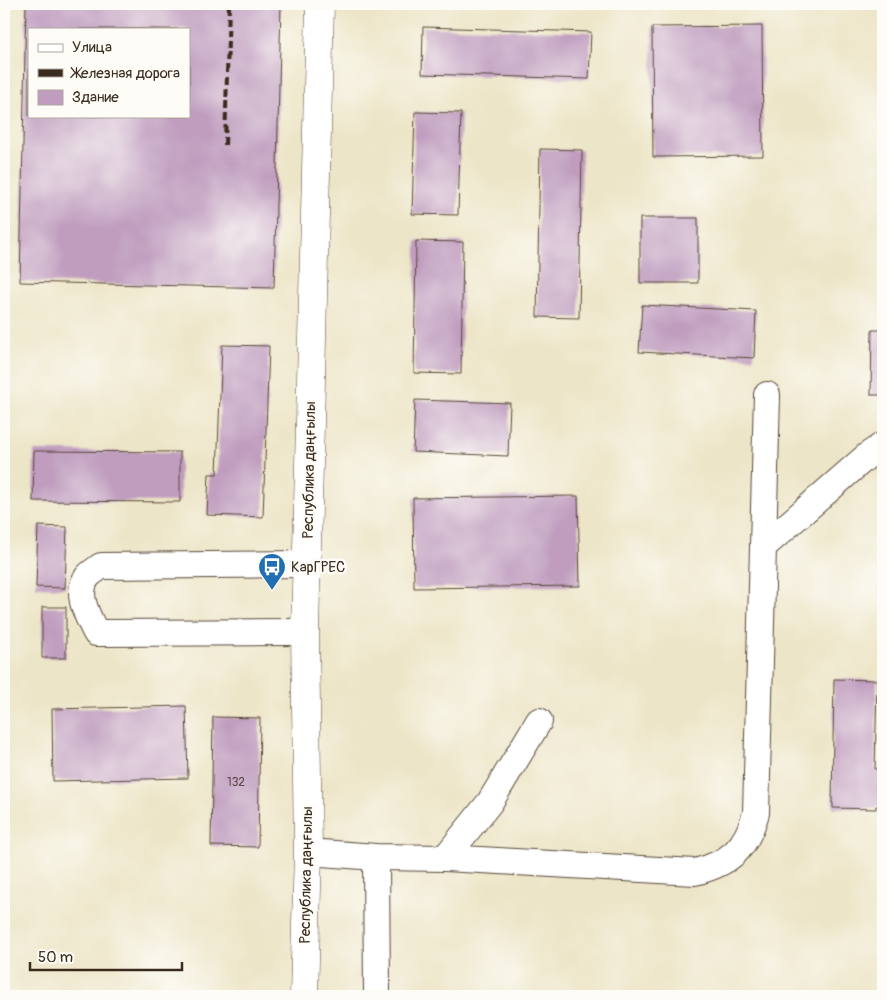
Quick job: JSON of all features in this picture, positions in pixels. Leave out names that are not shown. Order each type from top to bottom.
[{"type":"main road","name":"Республика даңғылы","points":[[304,996],[308,852],[306,564],[320,4]]},
{"type":"street","points":[[308,852],[695,872],[723,863],[734,854],[745,841],[756,813],[767,396]]},
{"type":"street","points":[[763,547],[867,456],[883,445]]},
{"type":"street","points":[[305,632],[96,633],[86,612],[82,594],[87,577],[101,566],[306,564]]},
{"type":"street","points":[[445,858],[490,802],[539,721]]},
{"type":"street","points":[[376,857],[378,996]]},
{"type":"building","points":[[4,4],[8,4],[5,114],[4,114]]},
{"type":"building","points":[[26,4],[281,4],[274,288],[20,282]]},
{"type":"building","points":[[762,26],[763,156],[653,157],[652,27]]},
{"type":"building","points":[[423,27],[591,32],[589,79],[422,74]]},
{"type":"building","points":[[415,112],[461,113],[458,215],[412,214]]},
{"type":"building","points":[[540,149],[582,150],[579,318],[537,317]]},
{"type":"building","points":[[640,218],[698,218],[698,283],[640,283]]},
{"type":"building","points":[[416,241],[463,242],[461,374],[414,373]]},
{"type":"building","points":[[642,305],[756,311],[754,358],[639,352]]},
{"type":"building","points":[[872,330],[883,330],[883,395],[871,395]]},
{"type":"building","points":[[222,345],[269,346],[263,517],[207,515],[209,474],[217,474]]},
{"type":"building","points":[[415,400],[510,403],[508,456],[413,452]]},
{"type":"building","points":[[34,451],[180,452],[180,502],[33,501]]},
{"type":"building","points":[[578,496],[580,586],[414,588],[413,498]]},
{"type":"building","points":[[38,526],[67,527],[65,588],[36,587]]},
{"type":"building","points":[[42,607],[66,607],[66,658],[42,658]]},
{"type":"building","points":[[834,679],[877,680],[875,769],[883,769],[883,806],[876,806],[876,809],[833,808]]},
{"type":"building","points":[[186,706],[188,778],[53,781],[52,709]]},
{"type":"building","points":[[213,717],[260,718],[258,847],[211,846]]},
{"type":"railway","points":[[225,145],[229,4]]},
{"type":"place","name":"КарГРЕС","points":[[272,591]]}]
